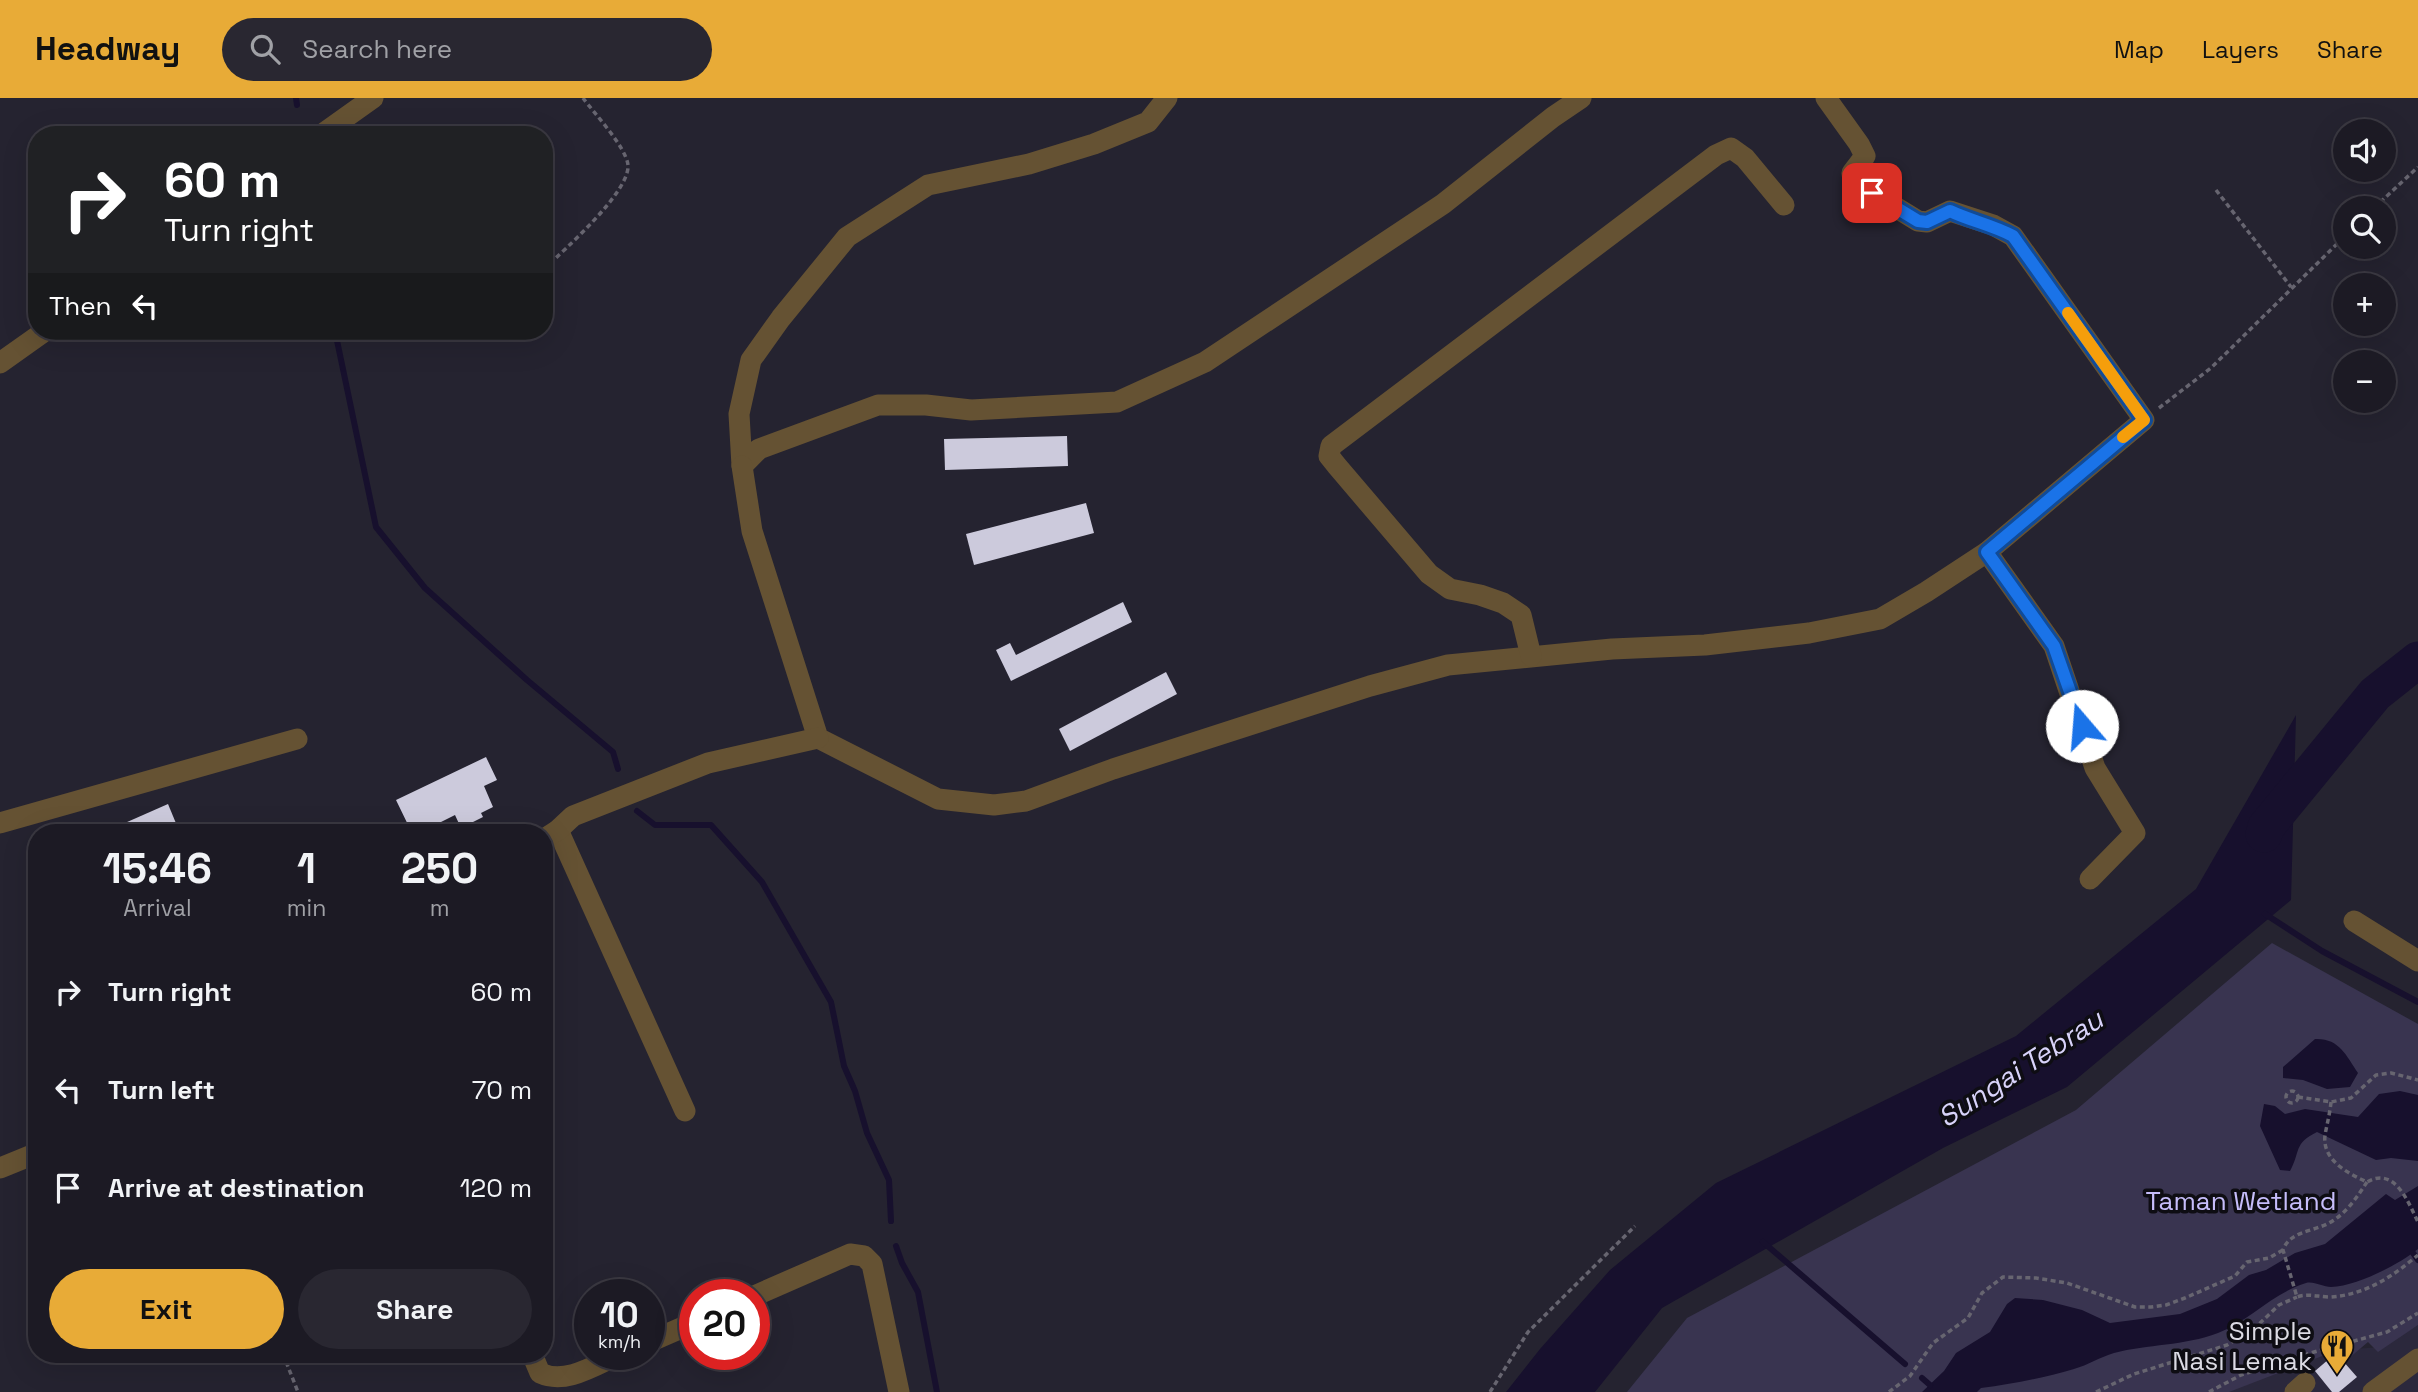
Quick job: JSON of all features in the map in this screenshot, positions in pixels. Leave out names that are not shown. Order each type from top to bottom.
[{"type":"street","points":[[334,126],[373,98]]},
{"type":"street","points":[[818,738],[752,531],[742,466],[739,414],[751,360],[781,318],[848,237],[928,185],[1028,164],[1094,144],[1148,122],[1167,98]]},
{"type":"street","points":[[742,466],[759,449],[878,405],[926,405],[971,410],[1117,402],[1205,362],[1443,204],[1581,98]]},
{"type":"street","points":[[553,833],[573,816],[709,763],[818,738],[938,799],[994,805],[1026,801],[1113,769],[1370,686],[1448,665],[1612,649],[1705,645],[1809,633],[1880,619],[1987,552],[2144,420],[2013,236],[1993,225],[1964,218],[1950,211],[1927,222],[1918,221],[1853,181],[1852,173],[1865,156],[1826,98]]},
{"type":"street","points":[[1531,656],[1521,615],[1503,603],[1450,589],[1429,574],[1336,466],[1329,456],[1331,446],[1716,155],[1731,148],[1745,159],[1784,205]]},
{"type":"street","points":[[0,363],[32,340]]},
{"type":"street","points":[[1987,552],[2054,646],[2095,768],[2139,841],[2090,879]]},
{"type":"street","points":[[0,823],[297,739]]},
{"type":"street","points":[[553,839],[685,1111]]},
{"type":"street","points":[[2354,921],[2418,961]]},
{"type":"street","points":[[0,1168],[28,1157]]},
{"type":"street","points":[[770,1289],[850,1254],[863,1256],[872,1264],[899,1392]]},
{"type":"street","points":[[2373,1392],[2418,1360]]},
{"type":"street","points":[[536,1363],[540,1373],[553,1379],[585,1370]]},
{"type":"path","points":[[553,260],[594,220],[625,184],[628,165],[622,151],[583,98]]},
{"type":"path","points":[[2387,196],[2418,167]]},
{"type":"path","points":[[2216,190],[2291,287]]},
{"type":"path","points":[[2144,420],[2211,368],[2333,247]]},
{"type":"path","points":[[2298,1097],[2331,1102],[2351,1098],[2376,1075],[2391,1073],[2418,1080]]},
{"type":"path","points":[[2331,1102],[2325,1137],[2326,1150],[2335,1162],[2353,1176],[2367,1182]]},
{"type":"path","points":[[2297,1297],[2283,1250],[2285,1244],[2295,1235],[2331,1222],[2346,1210],[2367,1182],[2375,1177],[2397,1184],[2418,1221]]},
{"type":"path","points":[[1490,1392],[1528,1332],[1635,1226]]},
{"type":"path","points":[[1889,1392],[1910,1376],[1933,1343],[1968,1318],[1982,1293],[2003,1277],[2067,1283],[2135,1307],[2151,1307],[2166,1305],[2205,1290],[2235,1276],[2247,1262],[2269,1258],[2283,1250]]},
{"type":"path","points":[[2096,1392],[2134,1374],[2227,1345],[2259,1325],[2279,1305],[2297,1297],[2353,1294],[2374,1286],[2418,1255]]},
{"type":"path","points":[[2209,1392],[2241,1376],[2387,1332],[2418,1313]]},
{"type":"path","points":[[286,1363],[298,1392]]},
{"type":"shaded area","points":[[2418,1325],[2418,1392],[2221,1392],[2339,1350],[2381,1347]]},
{"type":"green space","name":"Taman Wetland","points":[[2272,943],[2418,1024],[2418,1325],[2378,1352],[2368,1342],[2348,1359],[2338,1350],[2229,1392],[1627,1392],[1687,1318],[2076,1110]]},
{"type":"water","points":[[2296,715],[2291,900],[2067,1087],[1943,1148],[1662,1308],[1595,1392],[1506,1392],[1610,1270],[1716,1183],[2016,1036],[2196,889]]},
{"type":"water","points":[[2315,1039],[2330,1041],[2345,1054],[2358,1073],[2350,1087],[2327,1089],[2303,1080],[2283,1078],[2283,1067]]},
{"type":"water","points":[[2400,1091],[2418,1095],[2418,1161],[2391,1158],[2376,1160],[2317,1132],[2301,1144],[2290,1171],[2280,1170],[2260,1126],[2264,1104],[2275,1106],[2285,1114],[2305,1109],[2358,1117],[2379,1094]]},
{"type":"water","points":[[2418,1186],[2418,1249],[2400,1262],[2365,1279],[2331,1287],[2306,1283],[2283,1293],[2229,1328],[2205,1337],[2114,1353],[2074,1369],[1981,1388],[1977,1392],[1922,1392],[1944,1371],[1956,1353],[1990,1332],[2007,1304],[2015,1298],[2043,1300],[2082,1310],[2110,1323],[2180,1314],[2217,1299],[2249,1275],[2266,1270],[2295,1253],[2325,1244],[2386,1194],[2395,1200]]},
{"type":"building","points":[[1067,436],[1068,466],[945,470],[944,439]]},
{"type":"building","points":[[1086,503],[1094,533],[974,565],[966,534]]},
{"type":"building","points":[[1123,602],[1132,622],[1011,681],[996,650],[1010,643],[1016,655]]},
{"type":"building","points":[[1166,672],[1177,694],[1070,751],[1059,729]]},
{"type":"building","points":[[486,757],[497,780],[484,786],[493,807],[481,813],[483,817],[469,824],[459,824],[455,815],[439,824],[408,824],[396,800]]},
{"type":"building","points":[[168,804],[176,824],[123,824]]},
{"type":"building","points":[[2336,1353],[2357,1377],[2339,1392],[2332,1392],[2315,1371]]},
{"type":"waterway","points":[[296,98],[297,105]]},
{"type":"waterway","points":[[337,340],[376,527],[425,588],[527,680],[613,752],[618,769]]},
{"type":"waterway","name":"Sungai Tebrau","points":[[2264,834],[2266,827],[2375,694],[2418,660]]},
{"type":"waterway","points":[[637,811],[655,825],[711,825],[762,882],[831,1002],[844,1066],[855,1091],[867,1133],[889,1180],[891,1221]]},
{"type":"waterway","points":[[2265,914],[2322,951],[2418,1002]]},
{"type":"waterway","points":[[1763,1242],[1905,1364]]},
{"type":"waterway","points":[[896,1246],[918,1292],[937,1392]]},
{"type":"waterway","points":[[2413,1253],[2418,1260]]},
{"type":"waterway","points":[[1922,1378],[1930,1385]]},
{"type":"slow traffic","points":[[2068,313],[2144,420],[2123,437]]},
{"type":"place","name":"Simple Nasi Lemak","points":[[2337,1376]]},
{"type":"route","points":[[1872,193],[1918,221],[1927,222],[1950,211],[1964,218],[1993,225],[2013,236],[2144,420],[1987,552],[2054,646],[2082,726]]}]
